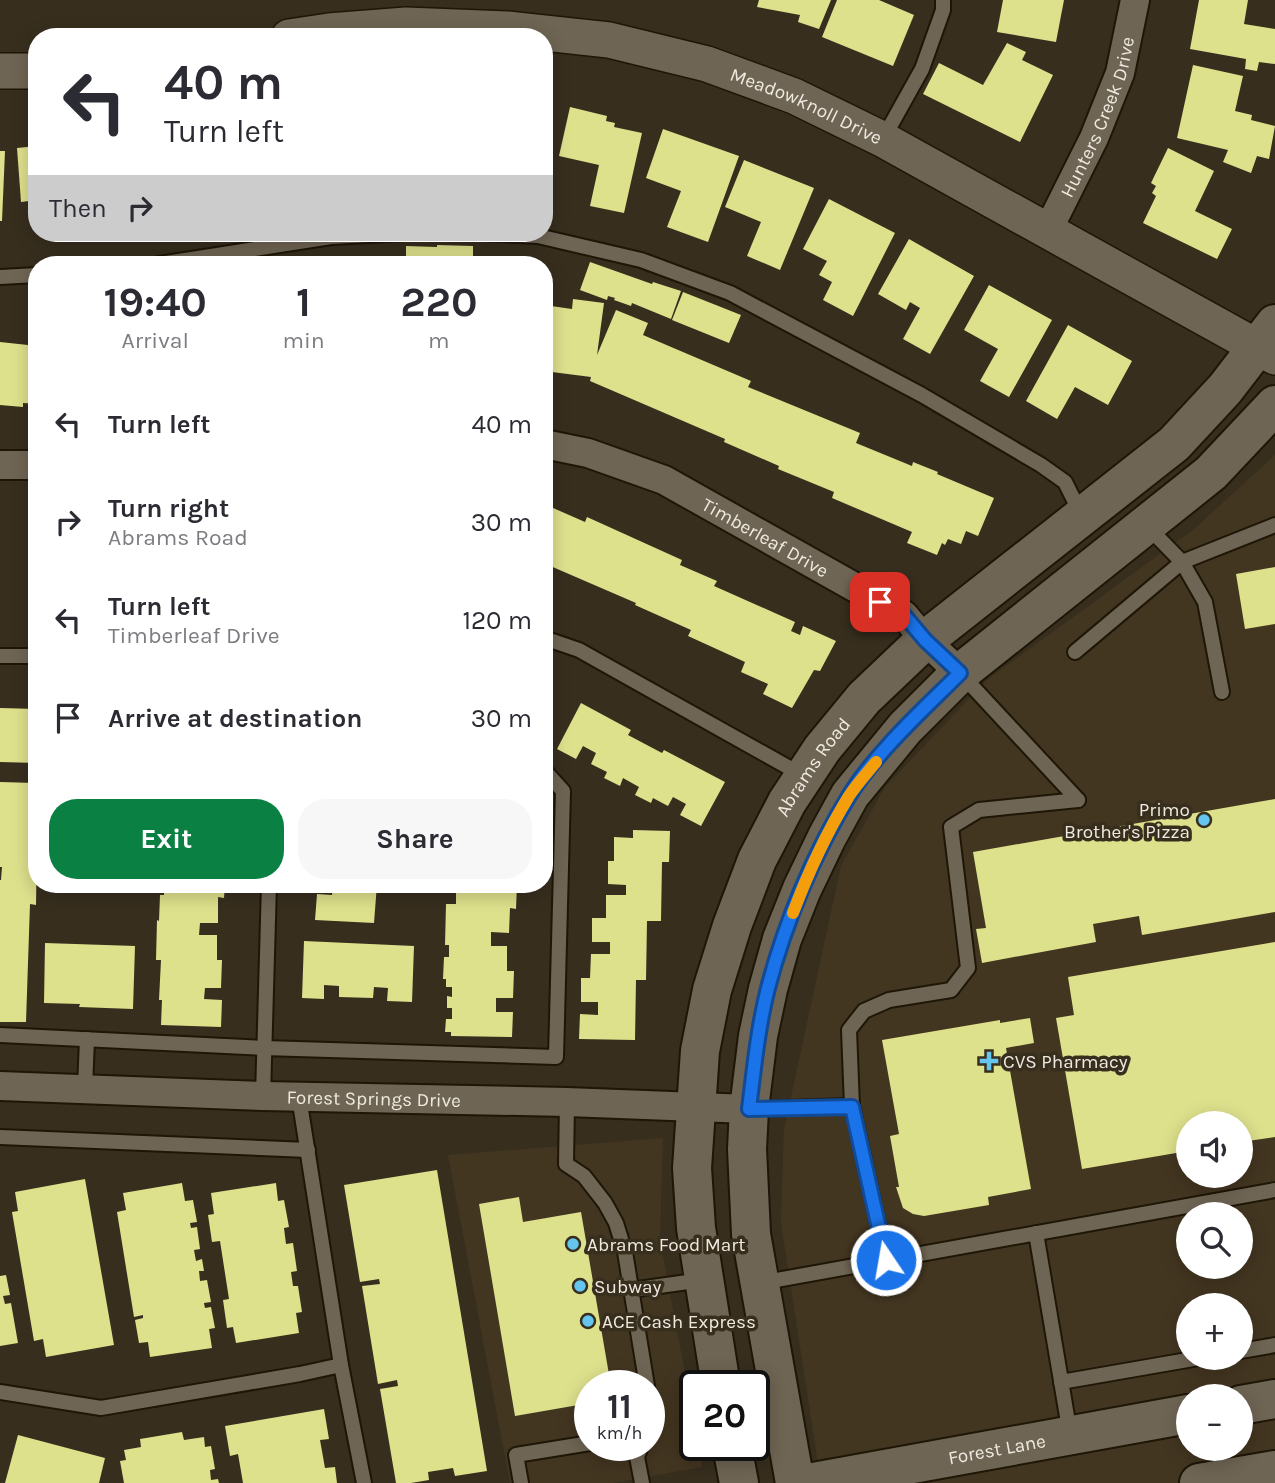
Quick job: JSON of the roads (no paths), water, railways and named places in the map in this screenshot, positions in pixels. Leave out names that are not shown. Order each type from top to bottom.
[{"type":"main road","name":"Abrams Road","points":[[718,1370],[696,1228],[692,1168],[702,1039],[712,990],[732,926],[757,860],[787,802],[822,749],[864,698],[925,640],[1174,444],[1270,343]]},
{"type":"main road","points":[[795,1483],[751,1234],[747,1149],[758,1036],[782,939],[802,889],[850,794],[905,728],[960,673],[1211,473],[1275,405]]},
{"type":"main road","points":[[1253,1403],[1275,1399]]},
{"type":"main road","name":"Forest Lane","points":[[808,1483],[1176,1416]]},
{"type":"main road","points":[[735,1461],[739,1483]]},
{"type":"main road","points":[[1199,1483],[1272,1471]]},
{"type":"street","name":"Hunters Creek Drive","points":[[1048,230],[1094,138],[1120,73],[1135,0]]},
{"type":"street","name":"Meadowknoll Drive","points":[[368,28],[406,25],[481,28]]},
{"type":"street","name":"Meadowknoll Drive","points":[[553,34],[609,40],[708,64],[794,96],[882,139],[1048,230],[1270,343]]},
{"type":"street","points":[[0,71],[28,72]]},
{"type":"street","name":"Timberleaf Drive","points":[[553,446],[588,453],[664,480],[904,615],[925,640],[960,673]]},
{"type":"street","points":[[0,465],[28,465]]},
{"type":"street","name":"Forest Springs Drive","points":[[0,1086],[749,1109]]},
{"type":"lane","points":[[882,139],[922,69],[943,10],[943,0]]},
{"type":"lane","points":[[553,239],[642,260],[730,293],[922,395],[1041,465],[1065,482],[1082,516]]},
{"type":"lane","points":[[210,256],[299,242]]},
{"type":"lane","points":[[0,277],[28,275]]},
{"type":"lane","points":[[1075,652],[1182,562],[1275,525]]},
{"type":"lane","points":[[1147,526],[1182,562],[1205,602],[1223,692]]},
{"type":"lane","points":[[553,641],[579,650],[804,776]]},
{"type":"lane","points":[[0,656],[28,656]]},
{"type":"lane","points":[[886,1260],[852,1107],[849,1030],[864,1011],[889,1000],[951,990],[968,968],[951,827],[979,810],[1078,800],[960,673]]},
{"type":"lane","points":[[0,1035],[264,1048],[556,1057],[563,790],[553,779]]},
{"type":"lane","points":[[263,1096],[269,893]]},
{"type":"lane","points":[[85,1088],[87,1039]]},
{"type":"lane","points":[[299,1097],[341,1366],[364,1483]]},
{"type":"lane","points":[[567,1102],[566,1164],[584,1176],[605,1203],[616,1223],[625,1252],[644,1370]]},
{"type":"lane","points":[[749,1109],[852,1107]]},
{"type":"lane","points":[[0,1138],[308,1150]]},
{"type":"lane","points":[[759,1283],[1275,1190]]},
{"type":"lane","points":[[1036,1233],[1070,1436]]},
{"type":"lane","points":[[631,1290],[704,1280]]},
{"type":"lane","points":[[1253,1349],[1275,1345]]},
{"type":"lane","points":[[1061,1382],[1176,1362]]},
{"type":"lane","points":[[0,1392],[101,1408],[341,1366]]},
{"type":"lane","points":[[521,1483],[516,1455],[574,1446]]},
{"type":"lane","points":[[638,1461],[642,1483]]},
{"type":"place","name":"Primo Brother's Pizza","points":[[1204,820]]},
{"type":"place","name":"CVS Pharmacy","points":[[989,1061]]},
{"type":"place","name":"Abrams Food Mart","points":[[573,1244]]},
{"type":"place","name":"Subway","points":[[580,1286]]},
{"type":"place","name":"ACE Cash Express","points":[[588,1321]]}]
